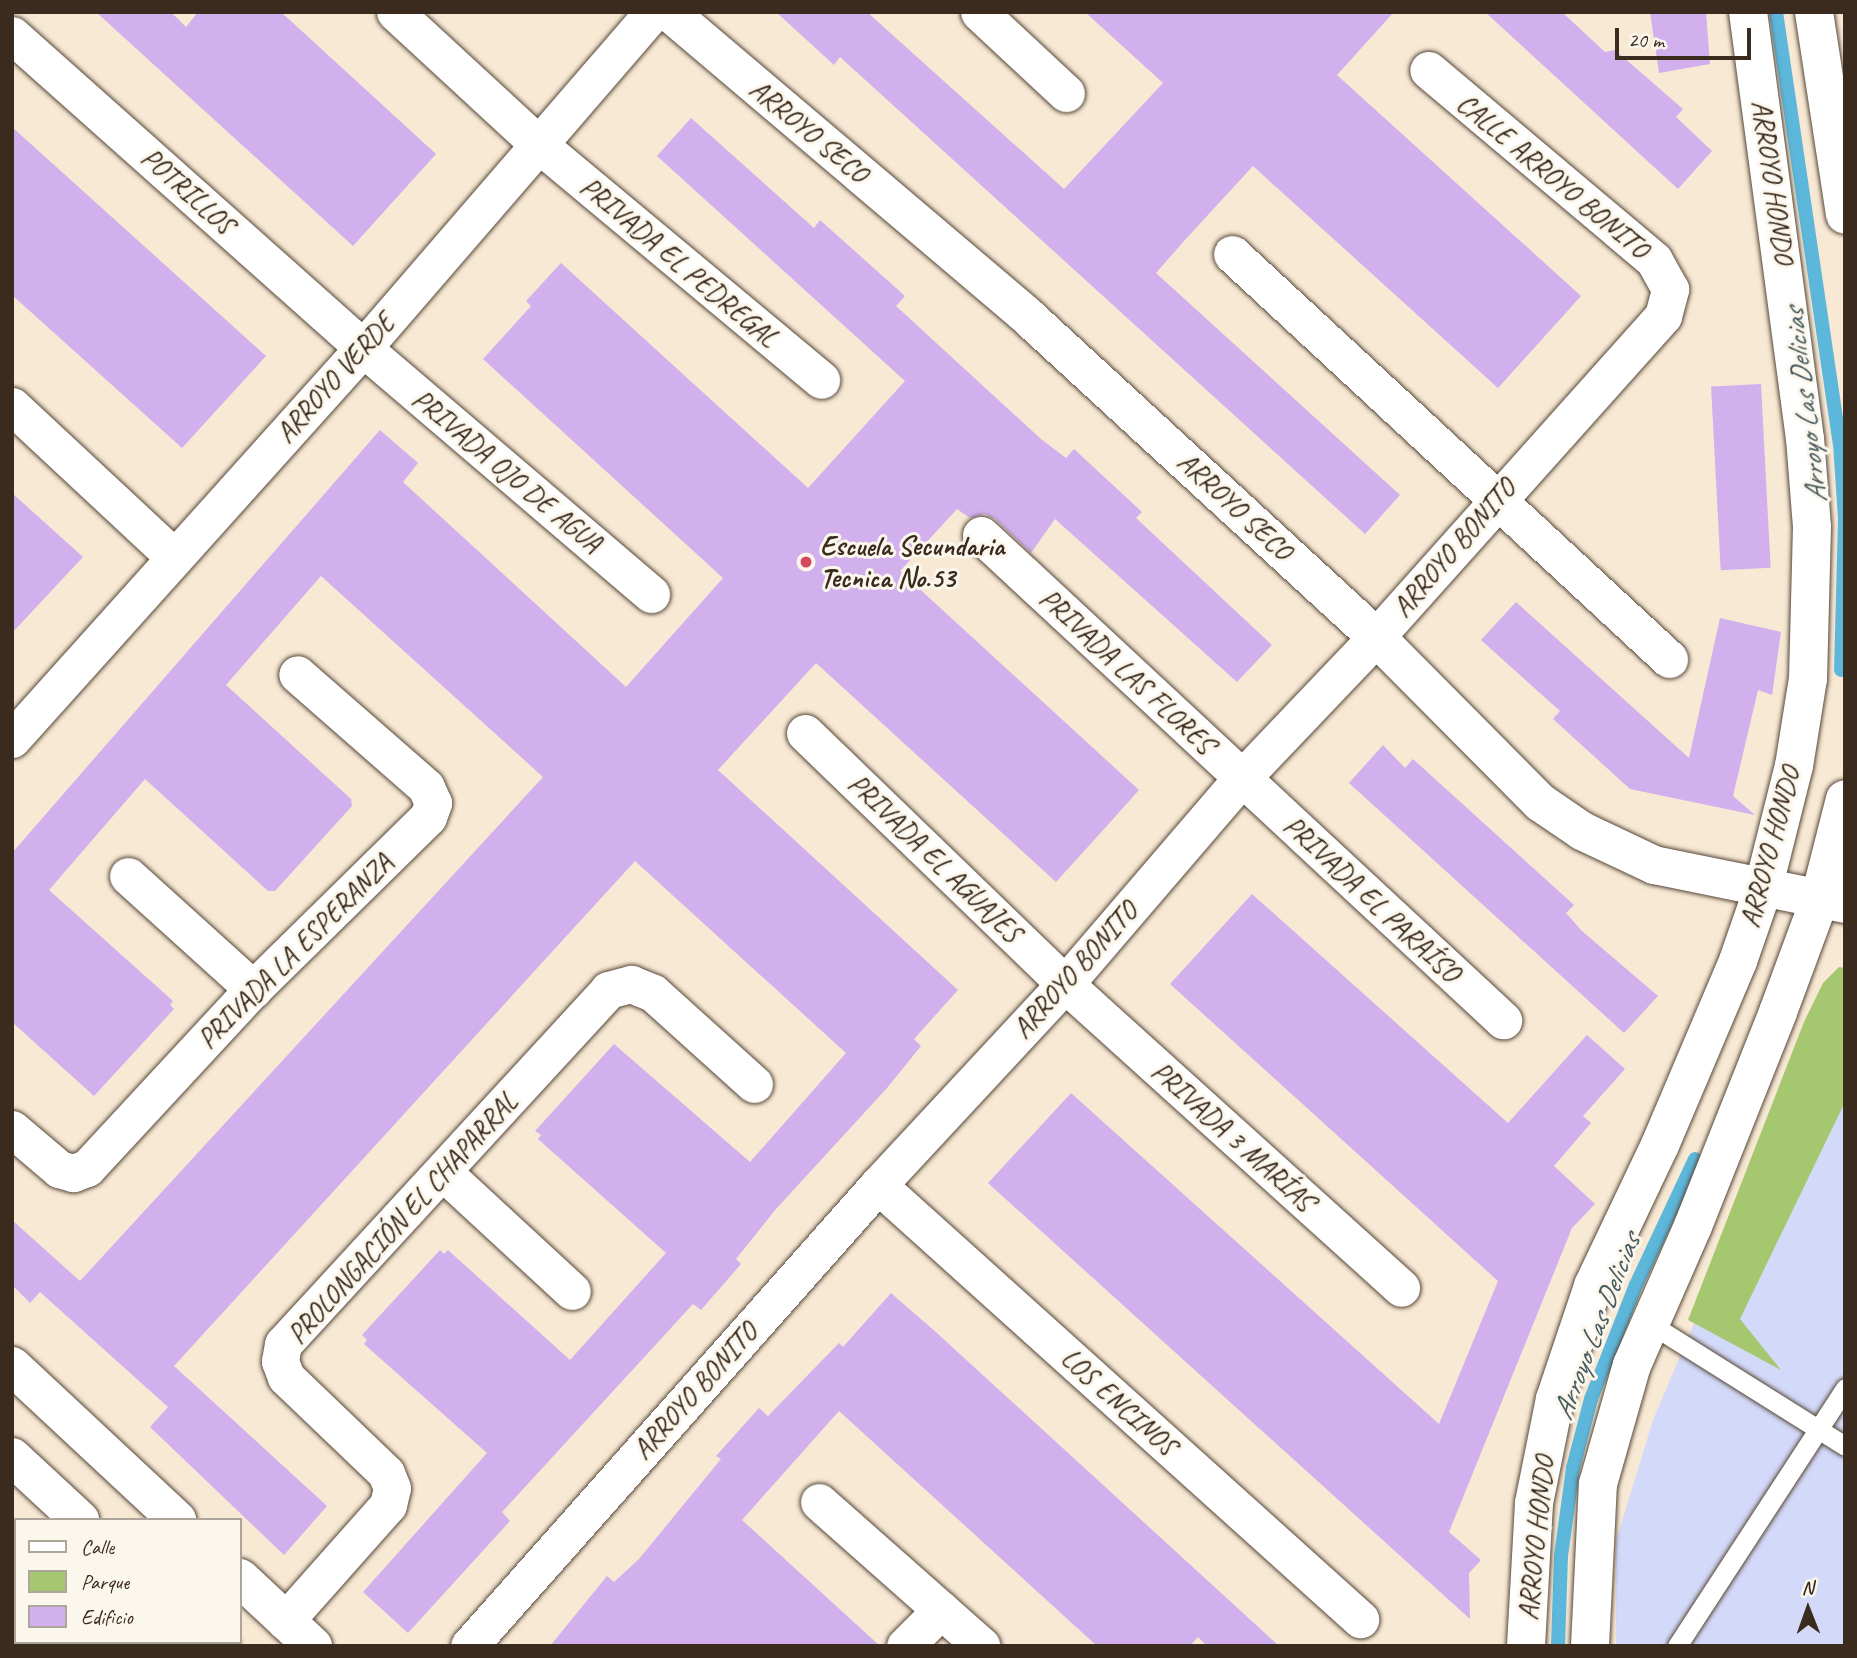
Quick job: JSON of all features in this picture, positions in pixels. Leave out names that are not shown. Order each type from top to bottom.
[{"type":"street","name":"PRIVADA EL PEDREGAL","points":[[395,12],[537,143],[821,380]]},
{"type":"street","name":"ARROYO VERDE","points":[[12,739],[173,556],[363,348],[537,143],[653,12]]},
{"type":"street","name":"ARROYO SECO","points":[[669,12],[1026,315],[1376,636],[1541,803],[1582,831],[1654,865],[1832,902]]},
{"type":"street","points":[[979,12],[1066,93]]},
{"type":"street","name":"ARROYO HONDO","points":[[1526,1646],[1534,1503],[1555,1399],[1593,1286],[1660,1145],[1738,961],[1763,889],[1794,766],[1808,679],[1812,527],[1792,319],[1748,12]]},
{"type":"street","points":[[1814,12],[1845,215]]},
{"type":"street","name":"POTRILLOS","points":[[12,35],[363,348]]},
{"type":"street","name":"CALLE ARROYO BONITO","points":[[1427,71],[1654,260],[1670,289]]},
{"type":"street","points":[[1231,254],[1669,659]]},
{"type":"street","name":"ARROYO BONITO","points":[[469,1646],[878,1185],[1065,984],[1241,779],[1376,636],[1662,316],[1670,289]]},
{"type":"street","name":"PRIVADA OJO DE AGUA","points":[[363,348],[651,594]]},
{"type":"street","points":[[12,406],[173,556]]},
{"type":"street","name":"PRIVADA LAS FLORES","points":[[981,535],[1241,779]]},
{"type":"street","name":"PRIVADA LA ESPERANZA","points":[[12,1129],[59,1169],[74,1173],[87,1168],[253,989],[428,817],[433,803],[426,787],[297,674]]},
{"type":"street","name":"PRIVADA EL AGUAJES","points":[[805,733],[1065,984]]},
{"type":"street","name":"PRIVADA EL PARAÍSO","points":[[1241,779],[1503,1020]]},
{"type":"street","name":"ARROYO HONDO","points":[[1590,1646],[1598,1484],[1649,1323],[1832,902],[1845,799]]},
{"type":"street","points":[[128,876],[253,989]]},
{"type":"street","name":"PROLONGACIÓN EL CHAPARRAL","points":[[299,1633],[388,1505],[392,1488],[386,1474],[286,1377],[280,1361],[283,1344],[444,1173],[608,990],[631,984],[653,993],[754,1084]]},
{"type":"street","name":"PRIVADA 3 MARÍAS","points":[[1065,984],[1401,1288]]},
{"type":"street","points":[[444,1173],[572,1291]]},
{"type":"street","name":"LOS ENCINOS","points":[[878,1185],[1360,1619]]},
{"type":"street","points":[[12,1366],[175,1518]]},
{"type":"street","points":[[15,1465],[78,1518]]},
{"type":"street","points":[[819,1502],[982,1646]]},
{"type":"street","points":[[242,1580],[299,1633]]},
{"type":"street","points":[[905,1646],[941,1610]]},
{"type":"lane","points":[[1649,1323],[1819,1427],[1845,1446]]},
{"type":"lane","points":[[1677,1646],[1845,1388]]},
{"type":"shaded area","points":[[1845,990],[1845,1646],[1616,1646],[1616,1541],[1653,1420],[1826,1014]]},
{"type":"green space","points":[[1839,967],[1845,968],[1845,1102],[1740,1319],[1781,1370],[1688,1320],[1804,1022],[1823,983]]},
{"type":"building","points":[[96,12],[171,12],[186,27],[198,12],[281,12],[436,154],[353,246]]},
{"type":"building","points":[[776,12],[867,12],[1064,189],[1163,83],[1085,12],[1394,12],[1337,75],[1581,296],[1498,388],[1253,166],[1184,241],[1156,273],[1400,495],[1365,534],[840,57],[834,65]]},
{"type":"building","points":[[1485,12],[1562,12],[1605,52],[1615,50],[1683,109],[1676,117],[1712,151],[1678,189]]},
{"type":"building","points":[[1650,12],[1706,12],[1710,64],[1659,73]]},
{"type":"building","points":[[691,118],[814,228],[820,220],[905,296],[896,306],[1041,439],[1066,458],[1074,449],[1142,512],[1136,518],[1272,645],[1237,682],[1055,519],[1031,553],[995,519],[985,514],[970,518],[957,509],[900,571],[1139,790],[1056,882],[816,663],[718,770],[958,990],[914,1039],[921,1046],[887,1088],[776,1209],[736,1259],[741,1264],[701,1310],[693,1304],[502,1512],[510,1521],[408,1633],[363,1592],[487,1453],[364,1344],[367,1340],[362,1335],[440,1250],[444,1254],[448,1250],[570,1360],[666,1253],[538,1139],[541,1135],[535,1131],[614,1044],[750,1162],[846,1053],[635,861],[174,1366],[327,1506],[284,1555],[150,1427],[168,1407],[40,1292],[30,1303],[12,1285],[12,1220],[80,1281],[543,777],[321,576],[226,685],[351,799],[352,806],[275,891],[268,891],[145,779],[49,890],[173,1001],[170,1005],[174,1009],[94,1096],[12,1022],[12,853],[380,430],[418,463],[403,482],[626,687],[723,578],[483,359],[531,306],[526,301],[561,263],[808,488],[905,381],[657,156]]},
{"type":"building","points":[[12,127],[266,356],[182,448],[12,295]]},
{"type":"building","points":[[1761,384],[1771,568],[1721,570],[1711,387]]},
{"type":"building","points":[[12,493],[83,557],[12,633]]},
{"type":"building","points":[[1516,602],[1689,758],[1720,618],[1781,632],[1772,695],[1758,690],[1733,796],[1755,815],[1630,789],[1553,719],[1560,711],[1481,640]]},
{"type":"building","points":[[1383,745],[1405,768],[1413,759],[1574,905],[1566,913],[1582,931],[1658,996],[1624,1033],[1349,783]]},
{"type":"building","points":[[1252,894],[1508,1123],[1587,1035],[1625,1069],[1583,1116],[1591,1123],[1554,1166],[1595,1204],[1572,1228],[1449,1532],[1481,1560],[1469,1573],[1470,1619],[988,1183],[1071,1093],[1439,1424],[1498,1281],[1170,984]]},
{"type":"building","points":[[891,1293],[1279,1646],[1207,1646],[1198,1637],[1190,1646],[1097,1646],[839,1411],[742,1520],[880,1646],[550,1646],[607,1576],[614,1582],[639,1559],[721,1459],[716,1456],[759,1408],[768,1416],[839,1343],[843,1347]]},
{"type":"waterway","name":"Arroyo Las Delicias","points":[[1776,12],[1840,443],[1845,519],[1841,670]]},
{"type":"waterway","name":"Arroyo Las Delicias","points":[[1558,1646],[1561,1556],[1573,1468],[1591,1399],[1636,1285],[1695,1159]]},
{"type":"place","name":"Escuela Secundaria Tecnica No.53","points":[[806,562]]}]
